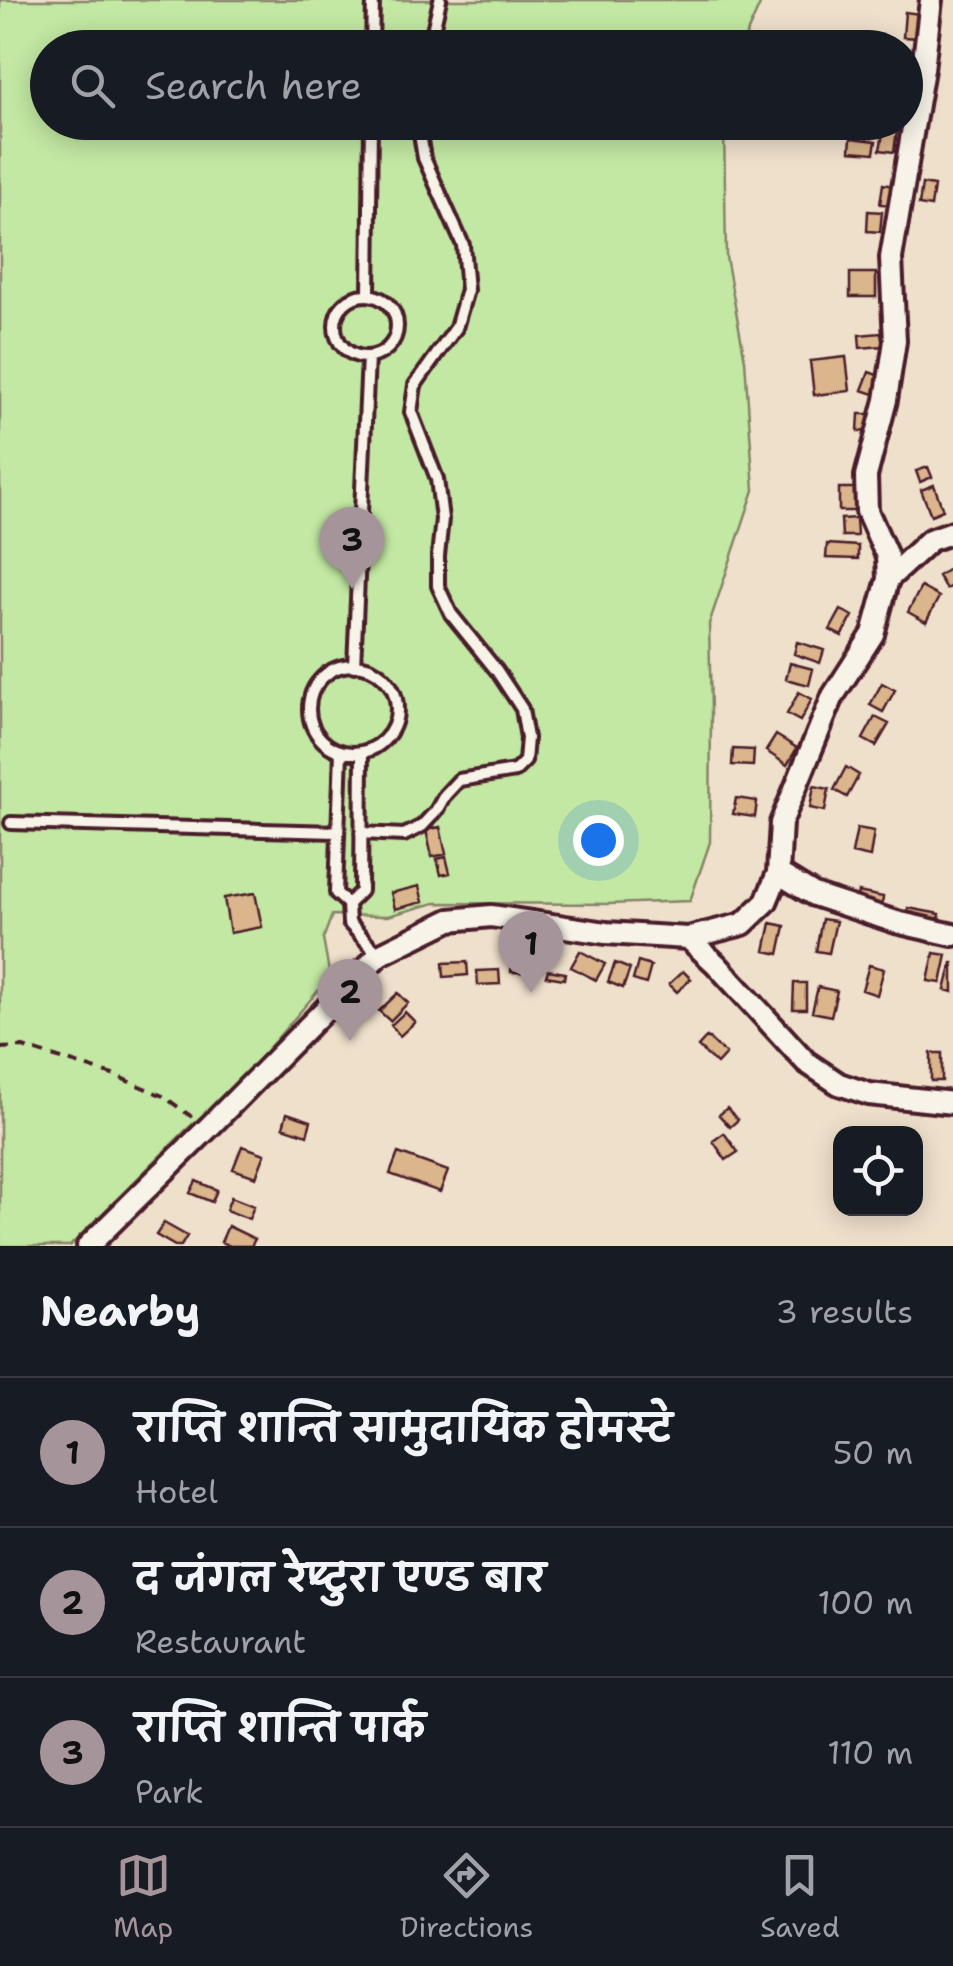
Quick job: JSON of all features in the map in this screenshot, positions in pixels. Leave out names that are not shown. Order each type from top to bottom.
[{"type":"street","points":[[923,61],[931,0]]},
{"type":"street","points":[[88,1246],[378,955],[450,920],[491,916],[606,933],[688,938],[742,924],[766,902],[778,872],[781,824],[833,696],[873,634],[888,579],[887,556],[867,511],[866,476],[886,400],[895,341],[890,258],[910,140]]},
{"type":"street","points":[[888,579],[930,540],[953,532]]},
{"type":"street","points":[[778,872],[814,894],[896,922],[953,935]]},
{"type":"street","points":[[688,938],[806,1062],[840,1084],[868,1094],[953,1103]]},
{"type":"lane","points":[[372,0],[372,30]]},
{"type":"lane","points":[[433,30],[440,0]]},
{"type":"lane","points":[[368,295],[371,140]]},
{"type":"lane","points":[[362,833],[404,835],[422,826],[460,780],[516,771],[525,761],[527,738],[522,709],[451,614],[438,586],[442,519],[438,480],[411,412],[414,385],[456,328],[467,290],[463,245],[424,158],[421,140]]},
{"type":"lane","points":[[368,295],[387,303],[397,320],[397,330],[388,348],[368,357],[346,349],[334,326],[336,316],[349,300],[368,295]]},
{"type":"lane","points":[[354,666],[368,357]]},
{"type":"lane","points":[[335,669],[371,669],[390,684],[398,707],[392,731],[362,752],[341,750],[316,732],[310,702],[318,682],[335,669]]},
{"type":"lane","points":[[341,750],[336,893],[348,904]]},
{"type":"lane","points":[[362,752],[361,891],[348,904],[348,923],[378,955]]},
{"type":"lane","points":[[11,822],[338,832]]},
{"type":"path","points":[[0,1048],[23,1047],[116,1076],[163,1096],[208,1128]]},
{"type":"green space","points":[[0,0],[762,0],[749,30],[30,30],[30,140],[724,140],[726,257],[745,360],[754,490],[709,624],[710,842],[690,901],[435,903],[388,916],[332,915],[323,939],[330,977],[236,1086],[186,1130],[70,1246],[0,1246]]},
{"type":"building","points":[[905,12],[920,14],[919,30],[904,30]]},
{"type":"building","points":[[851,140],[876,141],[874,153],[850,151]]},
{"type":"building","points":[[882,140],[896,140],[894,152],[880,150]]},
{"type":"building","points":[[883,184],[893,186],[891,205],[880,204]]},
{"type":"building","points":[[922,184],[934,186],[931,207],[919,205]]},
{"type":"building","points":[[868,211],[882,212],[880,232],[867,231]]},
{"type":"building","points":[[850,273],[876,273],[876,297],[850,297]]},
{"type":"building","points":[[881,333],[883,346],[860,348],[859,335]]},
{"type":"building","points":[[846,357],[850,391],[814,395],[810,361]]},
{"type":"building","points":[[869,372],[880,376],[874,394],[862,390]]},
{"type":"building","points":[[859,414],[871,414],[871,432],[858,431]]},
{"type":"building","points":[[928,467],[932,477],[920,482],[916,471]]},
{"type":"building","points":[[934,485],[943,510],[931,515],[921,490]]},
{"type":"building","points":[[839,488],[855,488],[855,511],[839,511]]},
{"type":"building","points":[[856,518],[857,536],[842,536],[841,519]]},
{"type":"building","points":[[827,544],[858,546],[858,559],[826,558]]},
{"type":"building","points":[[953,566],[953,585],[946,589],[938,576]]},
{"type":"building","points":[[921,587],[939,597],[926,622],[908,612]]},
{"type":"building","points":[[841,610],[853,616],[842,636],[830,630]]},
{"type":"building","points":[[797,642],[824,650],[820,663],[794,654]]},
{"type":"building","points":[[790,663],[813,669],[809,685],[786,679]]},
{"type":"building","points":[[882,683],[895,690],[883,712],[870,705]]},
{"type":"building","points":[[799,692],[812,699],[800,721],[787,714]]},
{"type":"building","points":[[875,717],[889,724],[876,746],[863,739]]},
{"type":"building","points":[[776,735],[797,748],[787,765],[766,751]]},
{"type":"building","points":[[733,749],[754,750],[753,766],[732,765]]},
{"type":"building","points":[[846,767],[859,775],[847,797],[834,790]]},
{"type":"building","points":[[814,786],[829,789],[825,811],[810,808]]},
{"type":"building","points":[[736,798],[757,801],[755,817],[733,814]]},
{"type":"building","points":[[440,827],[446,854],[432,857],[426,830]]},
{"type":"building","points":[[857,828],[874,831],[870,857],[852,853]]},
{"type":"building","points":[[446,857],[450,873],[441,875],[437,859]]},
{"type":"building","points":[[419,886],[423,902],[395,909],[391,893]]},
{"type":"building","points":[[858,892],[883,897],[881,913],[854,908]]},
{"type":"building","points":[[255,893],[262,927],[230,933],[224,898]]},
{"type":"building","points":[[908,908],[940,914],[937,929],[906,923]]},
{"type":"building","points":[[822,919],[836,921],[829,953],[816,951]]},
{"type":"building","points":[[771,923],[785,926],[779,954],[765,951]]},
{"type":"building","points":[[580,951],[605,964],[596,980],[571,967]]},
{"type":"building","points":[[934,953],[947,955],[941,983],[928,981]]},
{"type":"building","points":[[512,958],[538,959],[538,973],[511,972]]},
{"type":"building","points":[[467,962],[468,975],[444,977],[443,963]]},
{"type":"building","points":[[638,962],[651,966],[646,984],[633,980]]},
{"type":"building","points":[[615,963],[630,969],[623,988],[608,982]]},
{"type":"building","points":[[953,963],[953,992],[945,990]]},
{"type":"building","points":[[869,965],[884,969],[877,995],[862,990]]},
{"type":"building","points":[[499,970],[500,984],[478,985],[477,971]]},
{"type":"building","points":[[548,970],[565,973],[564,979],[546,976]]},
{"type":"building","points":[[683,971],[691,979],[677,992],[669,984]]},
{"type":"building","points":[[794,983],[806,983],[806,1009],[793,1009]]},
{"type":"building","points":[[818,987],[837,991],[831,1016],[812,1012]]},
{"type":"building","points":[[398,993],[408,1003],[390,1021],[379,1011]]},
{"type":"building","points":[[405,1012],[415,1022],[400,1036],[391,1025]]},
{"type":"building","points":[[707,1037],[726,1054],[717,1064],[698,1047]]},
{"type":"building","points":[[931,1053],[942,1053],[942,1081],[931,1081]]},
{"type":"building","points":[[727,1108],[738,1120],[730,1127],[719,1115]]},
{"type":"building","points":[[287,1113],[311,1121],[307,1135],[283,1127]]},
{"type":"building","points":[[724,1133],[738,1152],[726,1160],[713,1141]]},
{"type":"building","points":[[242,1146],[265,1154],[256,1177],[233,1169]]},
{"type":"building","points":[[398,1153],[448,1171],[440,1192],[390,1174]]},
{"type":"building","points":[[196,1181],[217,1190],[212,1202],[190,1193]]},
{"type":"building","points":[[231,1197],[254,1206],[249,1219],[226,1210]]},
{"type":"building","points":[[164,1223],[187,1236],[181,1246],[156,1235]]},
{"type":"building","points":[[228,1226],[255,1239],[251,1246],[221,1242]]},
{"type":"place","name":"राप्ति शान्ति पार्क","points":[[352,589]]},
{"type":"place","name":"राप्ति शान्ति सामुदायिक होमस्टे","points":[[531,993]]},
{"type":"place","name":"द जंगल रेष्टुरा एण्ड बार","points":[[350,1041]]}]
